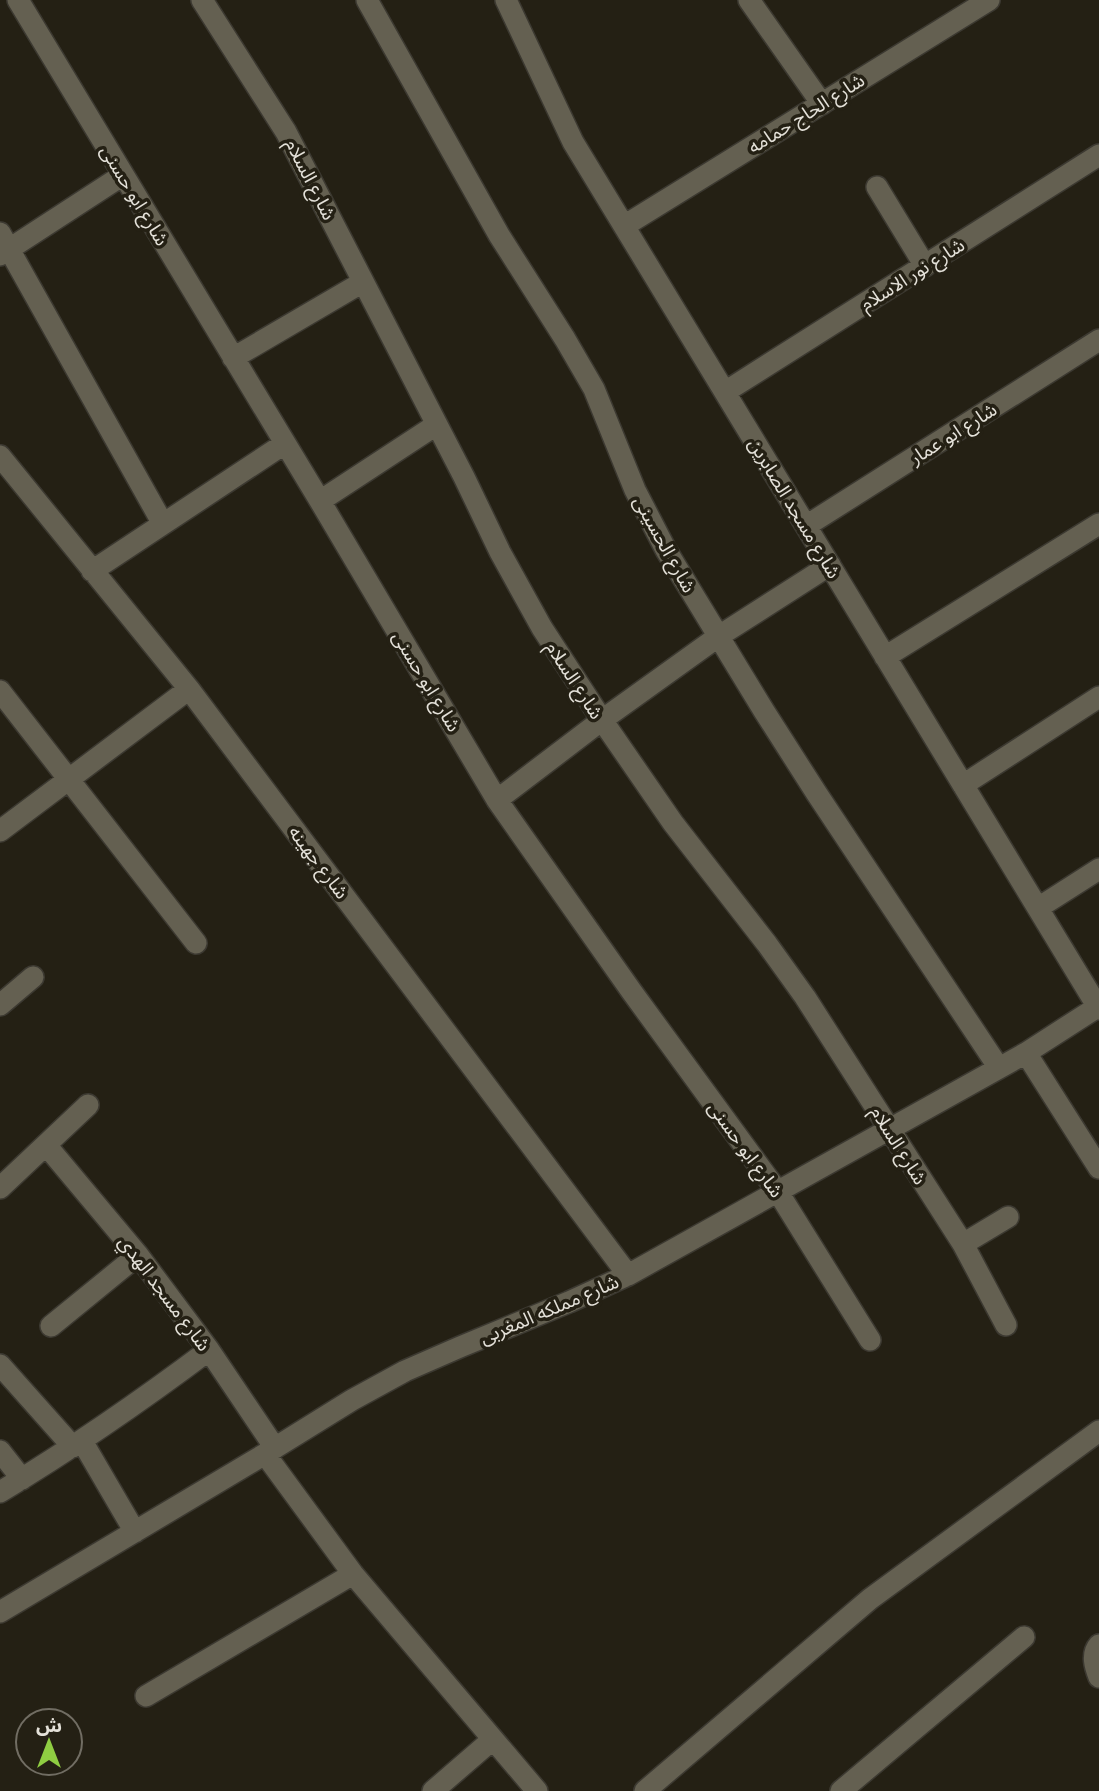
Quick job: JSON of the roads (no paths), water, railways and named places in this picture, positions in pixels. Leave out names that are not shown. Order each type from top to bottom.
[{"type":"street","name":"شارع ابو حسنى","points":[[18,0],[320,500],[497,800],[624,981],[778,1192],[870,1340]]},
{"type":"street","name":"شارع السلام","points":[[202,0],[286,132],[541,628],[673,823],[805,997],[963,1244],[1006,1325]]},
{"type":"street","name":"شارع الحسينى","points":[[367,0],[499,235],[594,389],[635,490],[666,550],[817,794],[999,1068]]},
{"type":"street","name":"شارع مسجد الصابرين","points":[[506,0],[573,142],[1099,1007]]},
{"type":"street","points":[[750,0],[822,104]]},
{"type":"street","name":"شارع الحاج حمامه","points":[[624,226],[822,104],[959,8],[989,0]]},
{"type":"street","name":"شارع نور الاسلام","points":[[725,392],[1099,155]]},
{"type":"street","points":[[123,175],[3,246],[163,524]]},
{"type":"street","points":[[877,187],[925,265]]},
{"type":"street","points":[[233,358],[363,282]]},
{"type":"street","name":"شارع ابو عمار","points":[[806,526],[1099,340]]},
{"type":"street","points":[[320,500],[436,425]]},
{"type":"street","points":[[92,571],[284,444]]},
{"type":"street","name":"شارع جهينه","points":[[0,456],[189,689],[628,1275]]},
{"type":"street","points":[[885,657],[1099,524]]},
{"type":"street","points":[[497,800],[719,636],[830,565]]},
{"type":"street","points":[[0,831],[189,689]]},
{"type":"street","points":[[0,691],[196,943]]},
{"type":"street","points":[[963,785],[1099,697]]},
{"type":"street","points":[[1038,908],[1099,869]]},
{"type":"street","points":[[0,1005],[33,977]]},
{"type":"street","name":"شارع مملكه المغربى","points":[[0,1612],[352,1400],[405,1371],[628,1275],[1026,1053],[1099,1007]]},
{"type":"street","points":[[1026,1053],[1099,1168]]},
{"type":"street","points":[[0,1188],[88,1105]]},
{"type":"street","name":"شارع مسجد الهدي","points":[[46,1145],[138,1255],[209,1350],[270,1451],[353,1574],[537,1791]]},
{"type":"street","points":[[963,1244],[1008,1217]]},
{"type":"street","points":[[51,1326],[138,1255]]},
{"type":"street","points":[[0,1492],[78,1444],[209,1350]]},
{"type":"street","points":[[0,1365],[78,1444],[135,1532]]},
{"type":"street","points":[[645,1791],[870,1599],[1099,1431]]},
{"type":"street","points":[[0,1451],[22,1479]]},
{"type":"street","points":[[146,1696],[353,1574]]},
{"type":"street","points":[[841,1791],[1024,1637]]},
{"type":"street","points":[[1099,1645],[1095,1649],[1094,1666],[1099,1677]]},
{"type":"street","points":[[433,1791],[492,1740]]}]
